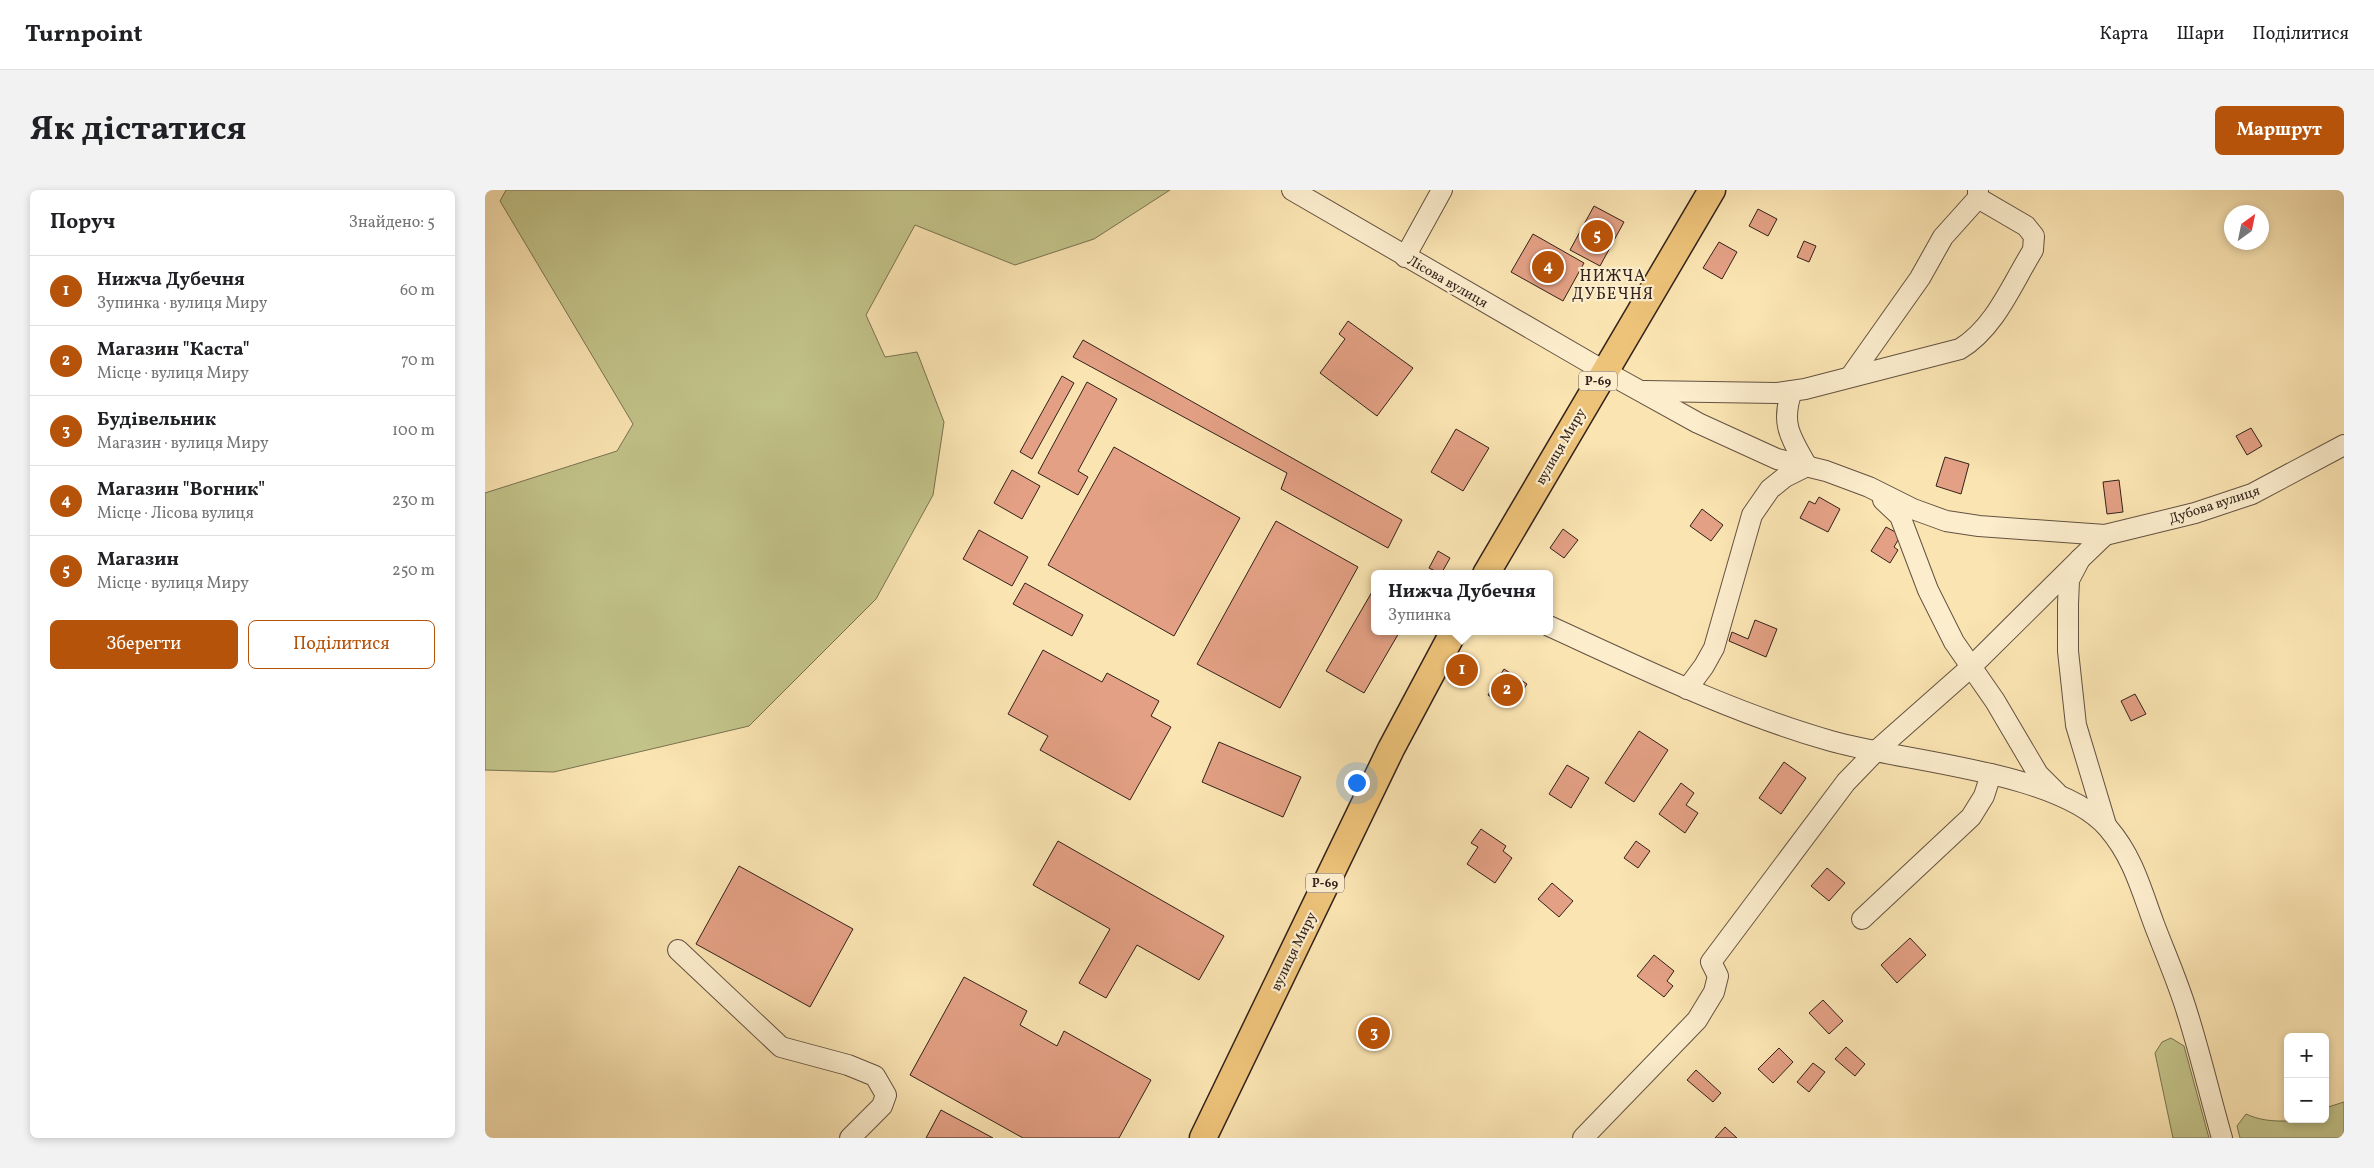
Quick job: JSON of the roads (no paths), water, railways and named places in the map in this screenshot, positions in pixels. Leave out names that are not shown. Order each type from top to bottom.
[{"type":"main road","name":"вулиця Миру","points":[[1487,570],[1712,190]]},
{"type":"main road","name":"вулиця Миру","points":[[1203,1138],[1375,781],[1452,635]]},
{"type":"street","name":"Лісова вулиця","points":[[1292,190],[1405,257],[1640,391],[1741,443],[1777,459],[1807,466],[1869,487],[1913,509],[1946,521],[1979,526],[2105,535]]},
{"type":"street","points":[[1405,257],[1442,190]]},
{"type":"street","points":[[1640,391],[1751,393],[1792,391],[1849,377],[1959,349],[1973,341],[1987,325],[2033,250],[2034,236],[2026,226],[1978,194],[1943,236],[1920,278],[1849,377]]},
{"type":"street","points":[[1687,689],[1704,666],[1714,648],[1752,516],[1761,500],[1771,489],[1785,477],[1807,466],[1790,438],[1785,421],[1787,404],[1792,391]]},
{"type":"street","name":"Дубова вулиця","points":[[2105,535],[2195,513],[2252,494],[2344,445]]},
{"type":"street","points":[[1869,487],[1900,516],[1928,590],[1953,642],[1995,701],[2038,774],[2062,797]]},
{"type":"street","points":[[1583,1138],[1697,1020],[1714,992],[1716,984],[1717,976],[1711,962],[1846,782],[1876,751],[1971,667],[2105,535]]},
{"type":"street","points":[[2080,559],[2069,580],[2068,651],[2076,726],[2106,825]]},
{"type":"street","points":[[1553,628],[1687,689],[1765,719],[1831,741],[2009,778],[2062,797],[2081,806],[2106,825],[2128,852],[2183,1001],[2222,1138]]},
{"type":"street","points":[[1861,919],[1971,817],[1984,796],[1991,774]]},
{"type":"street","points":[[678,950],[781,1047],[848,1065],[875,1076],[886,1095],[882,1106],[850,1138]]},
{"type":"place","name":"Магазин","points":[[1597,236]]},
{"type":"place","name":"Магазин \"Вогник\"","points":[[1548,267]]},
{"type":"place","name":"Нижча Дубечня","points":[[1462,670]]},
{"type":"place","name":"Магазин \"Каста\"","points":[[1507,690]]},
{"type":"place","name":"Будівельник","points":[[1374,1033]]},
{"type":"district","name":"НИЖЧА ДУБЕЧНЯ","points":[[1613,284]]}]
